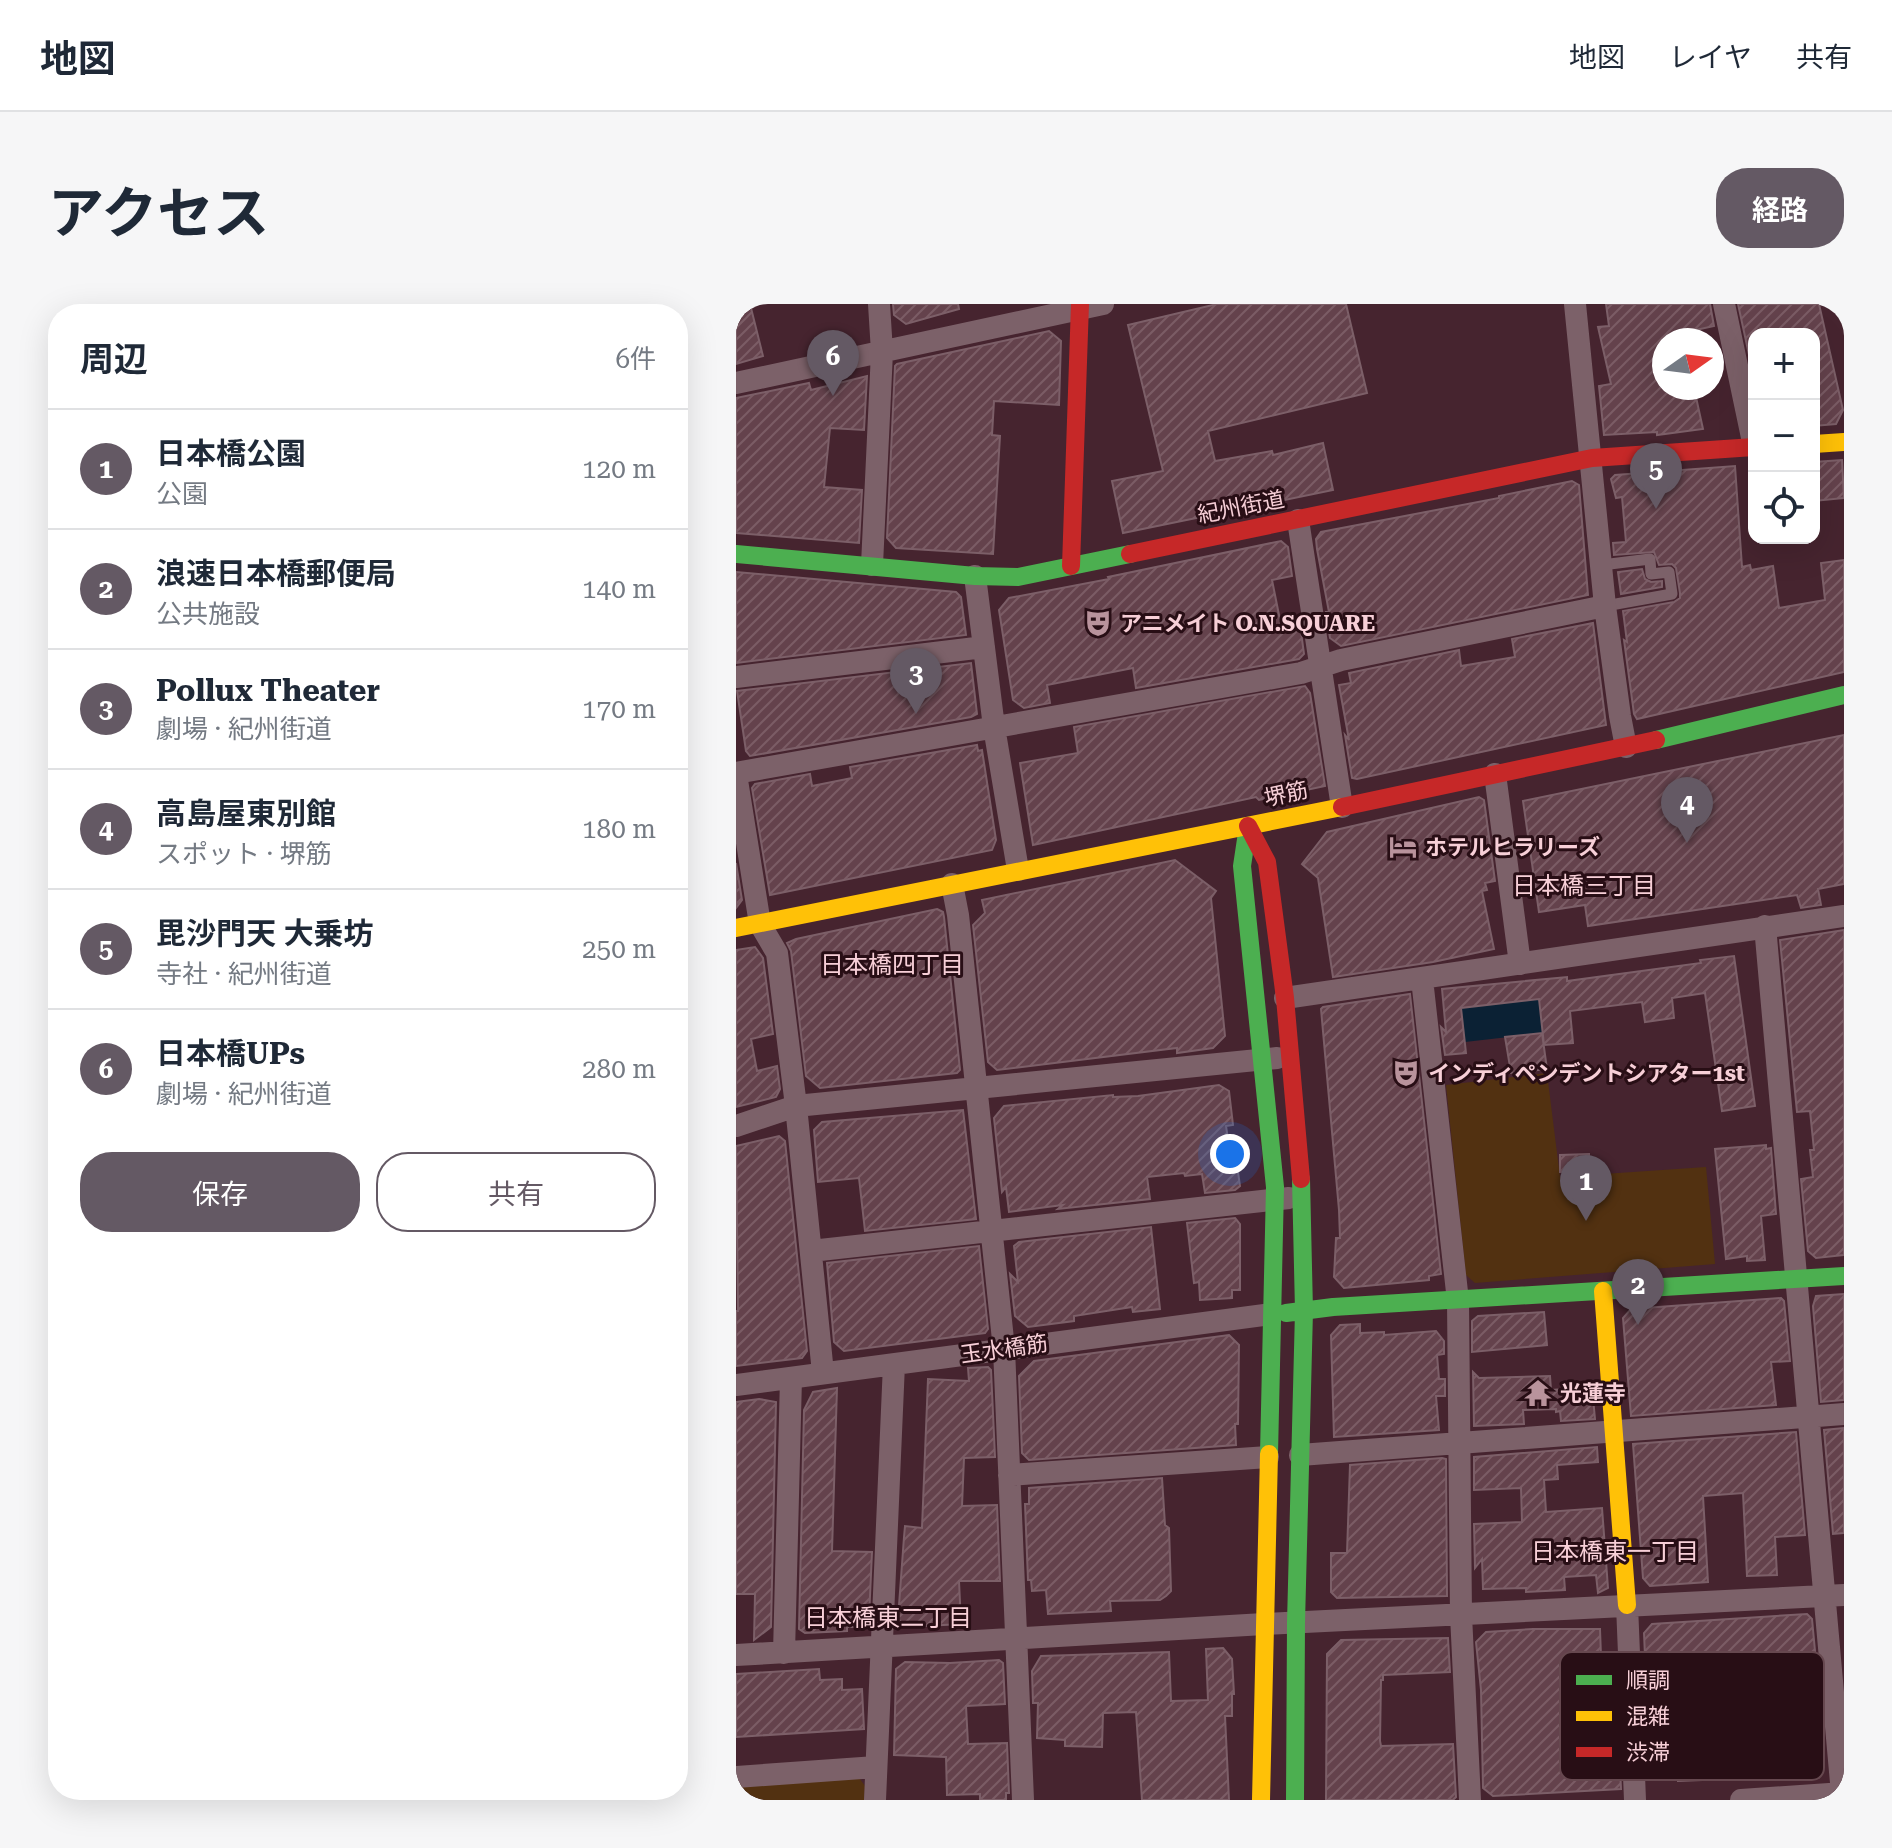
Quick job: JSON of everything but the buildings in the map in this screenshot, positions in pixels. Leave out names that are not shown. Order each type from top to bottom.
[{"type":"street","points":[[872,565],[882,352],[879,304]]},
{"type":"street","points":[[736,383],[1103,304]]},
{"type":"street","points":[[1575,304],[1605,606],[1626,747]]},
{"type":"street","points":[[1724,304],[1748,418]]},
{"type":"street","points":[[1071,566],[1080,307]]},
{"type":"street","points":[[1820,444],[1844,442]]},
{"type":"street","name":"紀州街道","points":[[736,554],[975,576],[1018,577],[1592,458],[1748,447]]},
{"type":"street","points":[[1298,520],[1342,807]]},
{"type":"street","points":[[975,576],[994,727],[1018,870]]},
{"type":"street","points":[[823,1373],[777,953],[760,924],[736,774],[1301,673],[1341,660],[1605,606]]},
{"type":"street","points":[[736,677],[984,647]]},
{"type":"street","name":"堺筋","points":[[736,928],[1342,807],[1626,747],[1844,695]]},
{"type":"street","points":[[1495,774],[1520,964]]},
{"type":"street","points":[[1248,826],[1267,862],[1285,998],[1302,1196],[1304,1311],[1295,1800]]},
{"type":"street","points":[[1248,826],[1242,866],[1275,1200],[1261,1800]]},
{"type":"street","points":[[952,884],[1004,1349],[1023,1800]]},
{"type":"street","points":[[1285,998],[1844,916]]},
{"type":"street","points":[[1741,1800],[1843,1794],[1834,1595],[1809,1417],[1765,926]]},
{"type":"street","points":[[1422,979],[1458,1301],[1461,1615],[1470,1800]]},
{"type":"street","points":[[736,1126],[796,1106],[1290,1056]]},
{"type":"street","points":[[811,1251],[1302,1196]]},
{"type":"street","points":[[1272,1314],[1844,1276]]},
{"type":"street","points":[[1603,1291],[1629,1652]]},
{"type":"street","name":"玉水橋筋","points":[[736,1385],[1272,1314]]},
{"type":"street","points":[[875,1800],[894,1364]]},
{"type":"street","points":[[784,1653],[791,1378]]},
{"type":"street","points":[[1300,1455],[1844,1414]]},
{"type":"street","points":[[1009,1475],[1268,1457]]},
{"type":"street","points":[[736,1655],[1834,1595]]},
{"type":"street","points":[[736,1777],[876,1767]]},
{"type":"street","points":[[1634,1780],[1635,1800]]},
{"type":"lane","points":[[1602,565],[1650,559],[1651,574],[1669,572],[1672,594],[1605,606]]},
{"type":"shaded area","points":[[1547,1073],[1560,1177],[1706,1167],[1715,1264],[1475,1283],[1466,1275],[1446,1085]]},
{"type":"shaded area","points":[[857,1775],[865,1786],[864,1800],[736,1800],[736,1784]]},
{"type":"water","points":[[1539,999],[1543,1033],[1465,1042],[1461,1008]]},
{"type":"traffic: fast","points":[[736,554],[975,576],[1018,577],[1130,554]]},
{"type":"traffic: fast","points":[[1656,740],[1844,695]]},
{"type":"traffic: fast","points":[[1248,826],[1242,866],[1275,1187],[1269,1454]]},
{"type":"traffic: fast","points":[[1295,1800],[1304,1311],[1301,1179]]},
{"type":"traffic: fast","points":[[1286,1313],[1333,1307],[1844,1276]]},
{"type":"traffic: slow","points":[[1820,444],[1844,442]]},
{"type":"traffic: slow","points":[[736,928],[1342,807]]},
{"type":"traffic: slow","points":[[1603,1291],[1627,1605]]},
{"type":"traffic: slow","points":[[1261,1800],[1269,1454]]},
{"type":"traffic: jam","points":[[1071,566],[1080,304]]},
{"type":"traffic: jam","points":[[1130,554],[1592,458],[1748,447]]},
{"type":"traffic: jam","points":[[1342,807],[1656,740]]},
{"type":"traffic: jam","points":[[1248,826],[1267,862],[1285,998],[1301,1179]]},
{"type":"place","name":"日本橋UPs","points":[[833,396]]},
{"type":"place","name":"毘沙門天 大乗坊","points":[[1656,509]]},
{"type":"place","name":"アニメイト O.N.SQUARE","points":[[1098,623]]},
{"type":"place","name":"Pollux Theater","points":[[916,714]]},
{"type":"place","name":"高島屋東別館","points":[[1687,843]]},
{"type":"place","name":"ホテルヒラリーズ","points":[[1403,847]]},
{"type":"place","name":"インディペンデントシアター1st","points":[[1406,1073]]},
{"type":"place","name":"日本橋公園","points":[[1586,1221]]},
{"type":"place","name":"浪速日本橋郵便局","points":[[1638,1325]]},
{"type":"place","name":"光蓮寺","points":[[1538,1393]]},
{"type":"district","name":"日本橋三丁目","points":[[1584,886]]},
{"type":"district","name":"日本橋四丁目","points":[[892,965]]},
{"type":"district","name":"日本橋東一丁目","points":[[1615,1552]]},
{"type":"district","name":"日本橋東二丁目","points":[[888,1618]]}]
